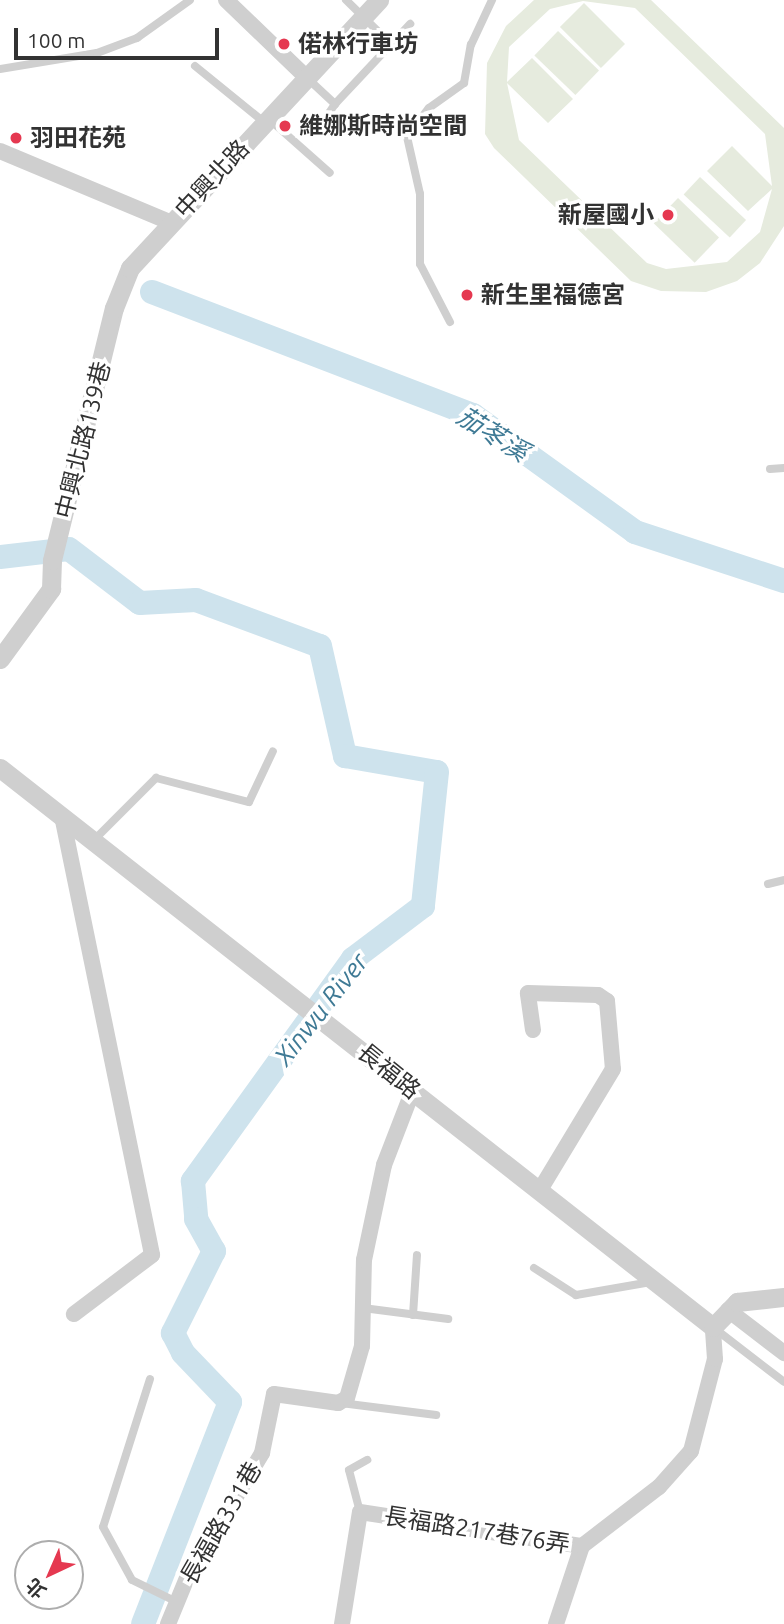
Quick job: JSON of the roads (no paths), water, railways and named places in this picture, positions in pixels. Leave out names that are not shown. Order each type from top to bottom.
[{"type":"street","points":[[226,0],[306,77]]},
{"type":"street","name":"中興北路","points":[[0,152],[172,223],[379,0]]},
{"type":"street","name":"中興北路139巷","points":[[0,659],[40,611],[51,589],[52,560],[120,287],[172,223]]},
{"type":"street","name":"長福路","points":[[0,768],[301,1000],[713,1327]]},
{"type":"street","points":[[62,816],[152,1255],[74,1314]]},
{"type":"street","points":[[533,1030],[528,993],[598,995],[607,1001],[613,1069],[540,1190]]},
{"type":"street","points":[[338,1403],[347,1398],[362,1346],[364,1260],[384,1165],[413,1090]]},
{"type":"street","points":[[555,1624],[582,1546],[659,1488],[691,1451],[715,1360],[713,1327],[737,1302],[784,1297]]},
{"type":"street","points":[[728,1310],[784,1353]]},
{"type":"street","name":"長福路331巷","points":[[168,1624],[172,1600],[262,1453],[274,1394],[338,1403]]},
{"type":"street","name":"長福路217巷76弄","points":[[342,1624],[360,1512],[582,1546]]},
{"type":"lane","points":[[0,69],[97,53],[137,38],[190,0]]},
{"type":"lane","points":[[346,0],[391,44]]},
{"type":"lane","points":[[450,323],[420,264],[420,194],[407,137],[429,108],[464,83],[471,45],[492,0]]},
{"type":"lane","points":[[345,130],[329,113],[410,24]]},
{"type":"lane","points":[[195,66],[330,173]]},
{"type":"lane","points":[[306,77],[335,104]]},
{"type":"lane","points":[[770,468],[784,468]]},
{"type":"lane","points":[[94,840],[156,778],[249,802],[273,751]]},
{"type":"lane","points":[[768,884],[784,880]]},
{"type":"lane","points":[[413,1315],[417,1255]]},
{"type":"lane","points":[[534,1269],[576,1296],[657,1280]]},
{"type":"lane","points":[[363,1308],[449,1319]]},
{"type":"lane","points":[[713,1327],[784,1382]]},
{"type":"lane","points":[[150,1379],[103,1527],[132,1580],[172,1600]]},
{"type":"lane","points":[[338,1403],[436,1415]]},
{"type":"lane","points":[[360,1512],[349,1470],[367,1460]]},
{"type":"waterway","name":"茄苳溪","points":[[152,292],[473,415],[635,532],[784,581]]},
{"type":"waterway","name":"Xinwu River","points":[[0,557],[69,549],[140,603],[196,600],[320,646],[345,756],[437,772],[423,906],[353,959],[193,1181],[196,1219],[214,1251],[173,1333],[183,1353],[230,1402],[143,1624]]},
{"type":"place","name":"偌林行車坊","points":[[284,44]]},
{"type":"place","name":"維娜斯時尚空間","points":[[285,126]]},
{"type":"place","name":"羽田花苑","points":[[16,138]]},
{"type":"place","name":"新屋國小","points":[[668,215]]},
{"type":"place","name":"新生里福德宮","points":[[467,295]]}]
